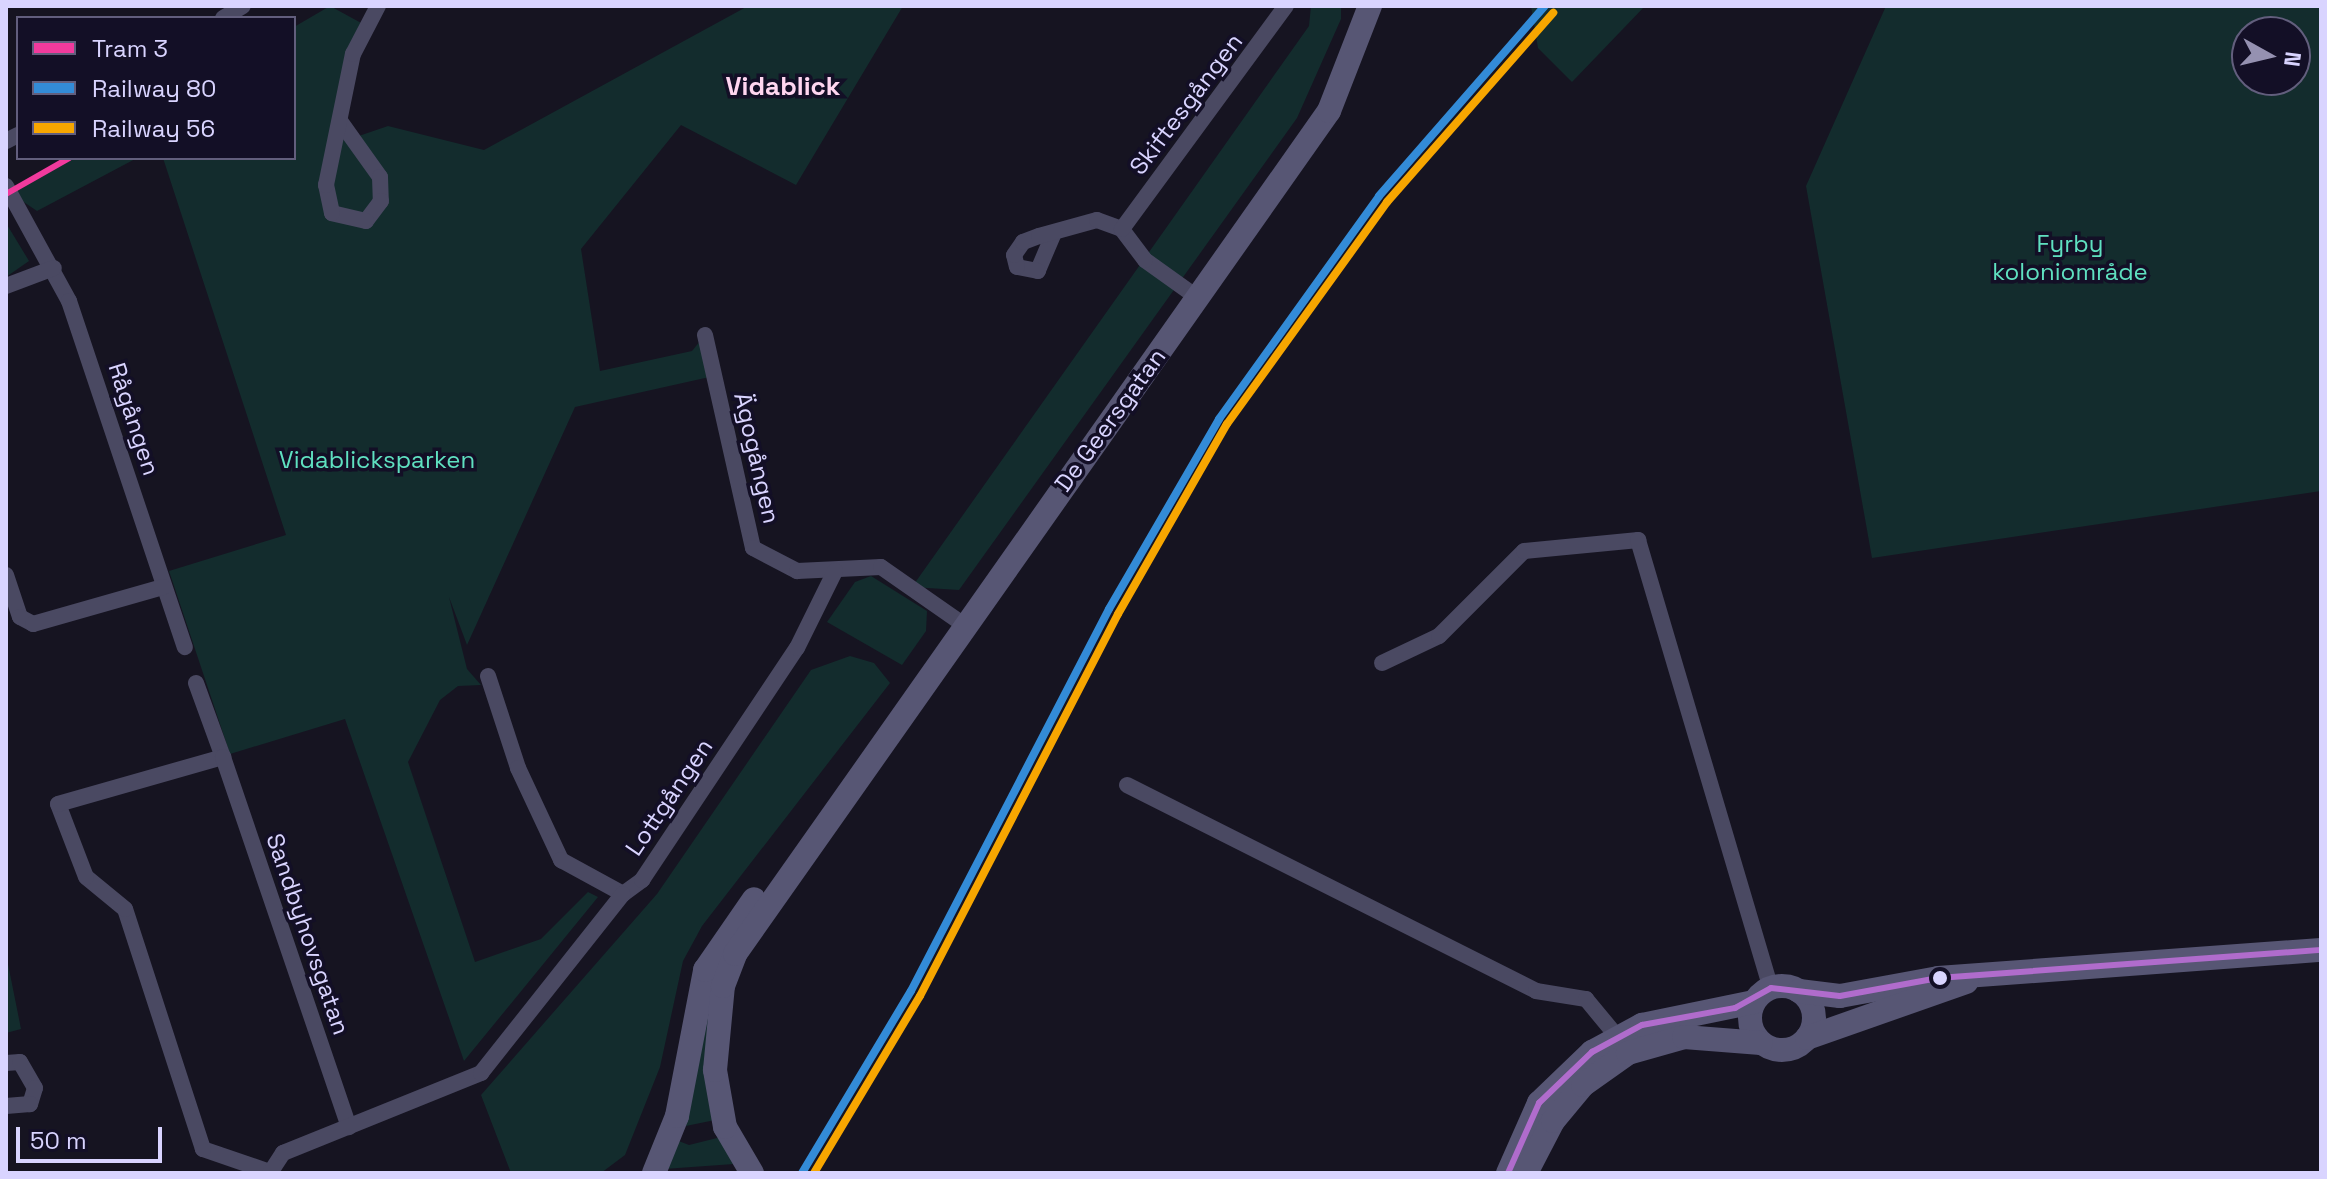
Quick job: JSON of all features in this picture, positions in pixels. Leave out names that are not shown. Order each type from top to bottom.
[{"type":"main road","name":"De Geersgatan","points":[[752,1173],[718,1102],[715,1028],[723,986],[750,926],[1329,111],[1370,6]]},
{"type":"main road","name":"De Geersgatan","points":[[654,1173],[677,1116],[693,1007],[727,929],[825,820]]},
{"type":"main road","points":[[1508,1173],[1539,1103],[1623,1044],[1763,995],[1799,991],[1840,996],[1938,978],[1968,981],[2321,950]]},
{"type":"main road","points":[[1526,1173],[1553,1121],[1623,1044],[1684,1037],[1761,1043],[1789,1049],[1807,1038],[1968,981]]},
{"type":"main road","points":[[1799,991],[1814,1016],[1807,1038]]},
{"type":"main road","points":[[1761,1043],[1750,1023],[1763,995]]},
{"type":"main road","name":"De Geersgatan","points":[[639,1173],[681,1075]]},
{"type":"street","points":[[340,121],[380,177],[381,201],[366,221],[341,218],[326,202],[340,121],[353,54],[378,6]]},
{"type":"street","name":"Skiftesgången","points":[[1122,229],[1286,6]]},
{"type":"street","name":"Rågången","points":[[6,186],[54,268],[185,647]]},
{"type":"street","points":[[1053,235],[1097,220],[1122,229],[1145,260],[1198,298]]},
{"type":"street","points":[[6,286],[54,268]]},
{"type":"street","name":"Ägogången","points":[[705,335],[753,548],[774,564],[835,571],[864,562],[881,567],[964,625]]},
{"type":"street","points":[[1382,663],[1439,636],[1524,551],[1638,540],[1763,995]]},
{"type":"street","name":"Lottgången","points":[[623,894],[642,880],[797,648],[835,571]]},
{"type":"street","points":[[6,575],[20,617],[33,624],[163,587]]},
{"type":"street","points":[[223,757],[58,804],[86,877],[125,909],[203,1149],[270,1173],[283,1153],[481,1073],[623,894],[561,860],[518,768],[488,676]]},
{"type":"street","name":"Sandbyhovsgatan","points":[[196,683],[349,1127]]},
{"type":"street","points":[[1127,785],[1536,991],[1586,999],[1623,1044]]},
{"type":"street","points":[[6,1063],[20,1062],[35,1088],[30,1104],[6,1106]]},
{"type":"green space","name":"Vidablicksparken","points":[[330,6],[363,24],[340,120],[350,139],[388,126],[484,150],[748,6],[903,6],[796,185],[681,125],[581,249],[600,371],[692,351],[705,335],[714,376],[575,407],[467,645],[449,597],[467,669],[481,685],[458,686],[440,700],[408,762],[475,962],[541,939],[588,892],[598,897],[464,1061],[345,719],[230,754],[169,571],[286,535],[164,160],[296,160],[296,26]]},
{"type":"green space","points":[[1311,6],[1341,6],[1341,19],[1297,118],[959,590],[912,587],[1309,26]]},
{"type":"green space","points":[[1531,6],[1645,6],[1572,82],[1538,48]]},
{"type":"green space","name":"Fyrby koloniområde","points":[[1886,6],[2321,6],[2321,491],[1872,558],[1806,186]]},
{"type":"green space","points":[[65,160],[133,160],[37,211],[9,192]]},
{"type":"green space","points":[[6,223],[29,261],[6,277]]},
{"type":"green space","points":[[871,576],[927,611],[926,631],[902,665],[827,622],[855,582]]},
{"type":"green space","points":[[850,656],[874,663],[890,683],[702,926],[683,961],[660,1067],[625,1155],[601,1173],[511,1173],[481,1095],[657,894],[811,670]]},
{"type":"green space","points":[[736,942],[715,1120],[681,1127],[701,1019]]},
{"type":"green space","points":[[6,954],[21,1029],[6,1033]]},
{"type":"green space","points":[[721,1137],[734,1164],[664,1169],[676,1140],[689,1145]]},
{"type":"tram line","name":"3","points":[[6,194],[66,160]]},
{"type":"rail line","name":"80","points":[[802,1173],[911,991],[1109,609],[1219,419],[1379,196],[1545,6]]},
{"type":"rail line","name":"56","points":[[814,1173],[920,996],[1118,614],[1227,424],[1387,202],[1553,13]]},
{"type":"transit line","points":[[1508,1173],[1539,1103],[1592,1052],[1642,1025],[1735,1008],[1771,988],[1840,996],[1938,978],[2321,950]]},
{"type":"district","name":"Vidablick","points":[[783,87]]}]
